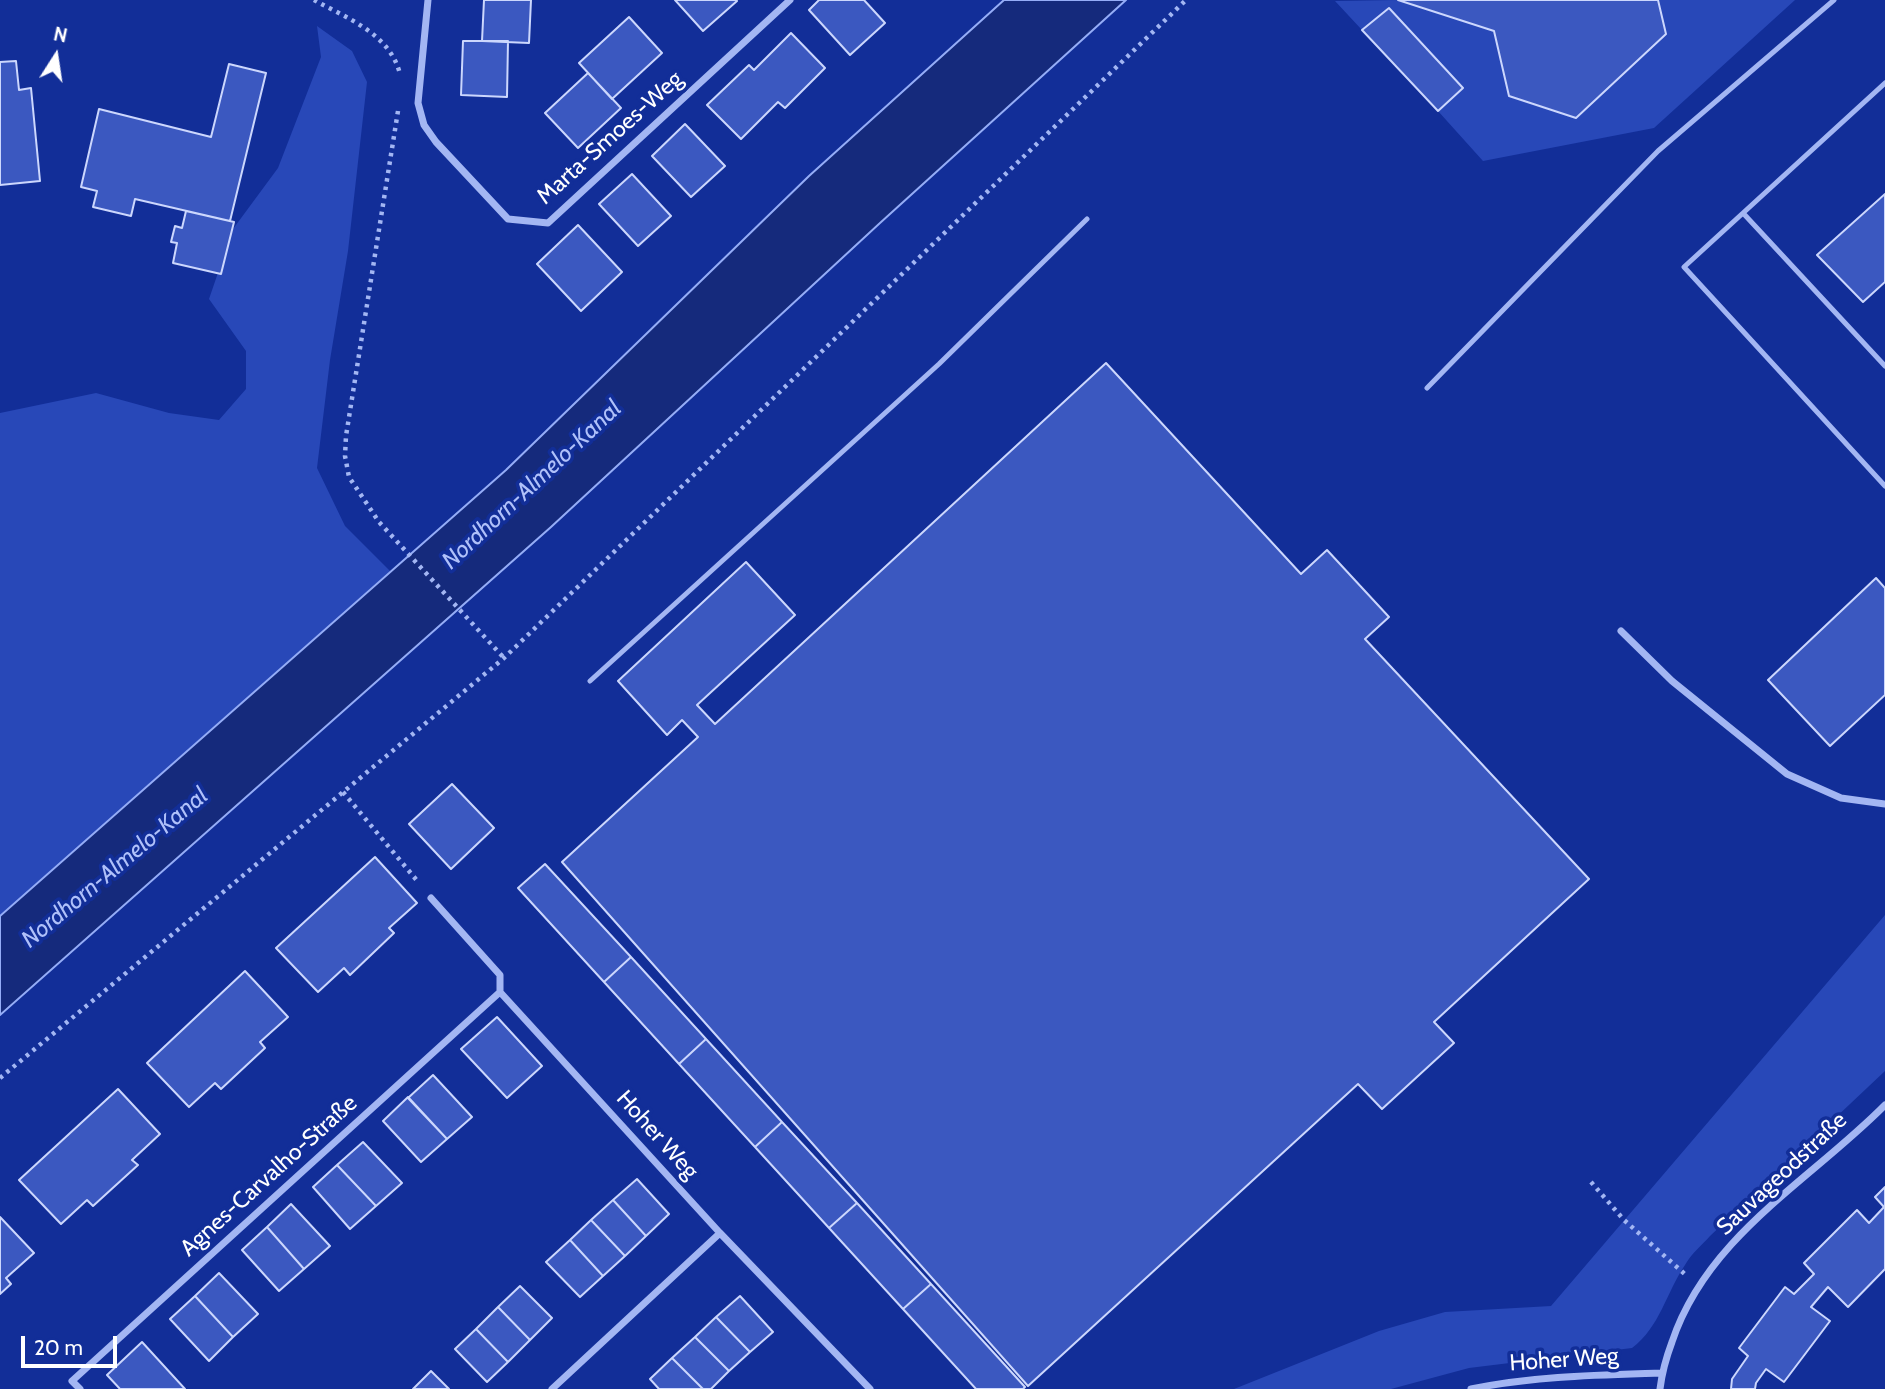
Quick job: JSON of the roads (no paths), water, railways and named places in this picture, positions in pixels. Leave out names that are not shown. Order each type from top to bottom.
[{"type":"street","name":"Marta-Smoes-Weg","points":[[428,0],[418,103],[425,125],[436,142],[508,219],[548,223],[790,0]]},
{"type":"street","points":[[1621,631],[1672,681],[1787,774],[1841,797],[1885,804]]},
{"type":"street","name":"Hoher Weg","points":[[431,898],[500,975],[500,992],[720,1233],[870,1389]]},
{"type":"street","name":"Agnes-Carvalho-Straße","points":[[80,1389],[72,1381],[500,992]]},
{"type":"street","name":"Sauvageodstraße","points":[[1660,1389],[1661,1373],[1677,1325],[1699,1284],[1740,1234],[1885,1105]]},
{"type":"street","points":[[552,1389],[720,1233]]},
{"type":"street","name":"Hoher Weg","points":[[1471,1389],[1599,1375],[1661,1373]]},
{"type":"lane","points":[[1427,388],[1658,151],[1834,0]]},
{"type":"lane","points":[[1885,83],[1684,267],[1885,486]]},
{"type":"lane","points":[[1743,213],[1885,366]]},
{"type":"lane","points":[[590,681],[939,364],[1087,219]]},
{"type":"water","name":"Nordhorn-Almelo-Kanal","points":[[1004,0],[1126,0],[551,527],[0,1015],[0,916],[506,470],[809,176]]}]
